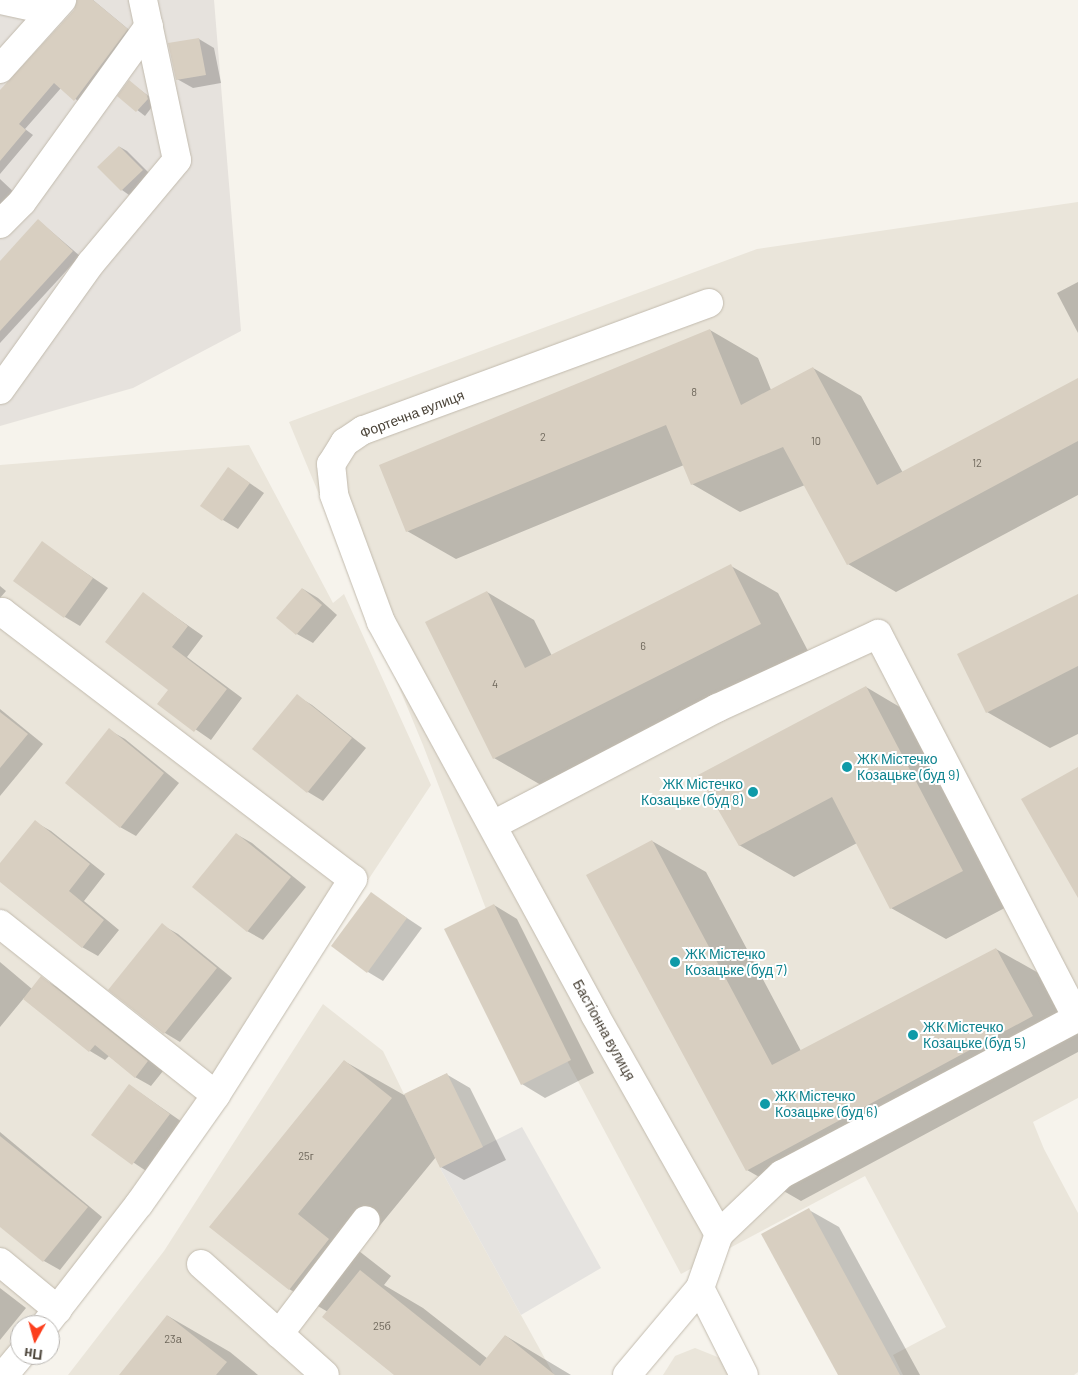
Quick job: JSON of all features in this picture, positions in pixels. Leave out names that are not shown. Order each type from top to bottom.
[{"type":"street","points":[[0,0],[57,6]]},
{"type":"street","points":[[0,390],[91,264],[177,160],[143,0]]},
{"type":"street","points":[[0,69],[57,6]]},
{"type":"street","points":[[0,224],[22,202],[149,26]]},
{"type":"street","name":"Фортечна вулиця","points":[[493,825],[381,622],[334,495],[331,464],[345,442],[363,430],[709,304]]},
{"type":"street","points":[[0,614],[2,612],[353,879],[216,1096],[139,1204],[54,1315]]},
{"type":"street","points":[[493,825],[717,708],[878,634],[1077,1018],[782,1174],[719,1234],[700,1288],[627,1375]]},
{"type":"street","name":"Бастіонна вулиця","points":[[493,825],[595,1015],[719,1234]]},
{"type":"street","points":[[0,924],[216,1096]]},
{"type":"street","points":[[279,1334],[366,1220]]},
{"type":"street","points":[[0,1262],[50,1315]]},
{"type":"street","points":[[201,1264],[325,1375]]},
{"type":"street","points":[[700,1288],[744,1375]]},
{"type":"street","points":[[4,1375],[12,1365]]},
{"type":"shaded area","points":[[0,0],[214,0],[241,331],[133,388],[0,426]]},
{"type":"shaded area","points":[[1078,202],[1078,1098],[1033,1122],[1044,1149],[1078,1213],[1078,1372],[1074,1375],[903,1375],[893,1355],[946,1327],[865,1176],[681,1274],[486,909],[423,745],[289,422],[757,249]]},
{"type":"shaded area","points":[[249,445],[333,603],[344,594],[431,785],[148,1212],[60,1326],[60,1315],[10,1315],[10,1365],[30,1365],[23,1375],[0,1375],[0,465]]},
{"type":"shaded area","points":[[323,1004],[383,1051],[440,1168],[554,1375],[68,1375],[164,1251]]},
{"type":"shaded area","points":[[522,1127],[601,1268],[521,1315],[440,1168]]},
{"type":"shaded area","points":[[695,1348],[720,1358],[728,1375],[663,1375],[675,1356]]},
{"type":"building","points":[[77,0],[93,0],[128,29],[74,101],[54,83],[19,124],[26,130],[0,161],[0,90],[74,10]]},
{"type":"building","points":[[199,38],[206,75],[176,80],[168,43]]},
{"type":"building","points":[[129,80],[147,95],[148,99],[136,112],[117,96]]},
{"type":"building","points":[[119,146],[143,170],[121,191],[97,167]]},
{"type":"building","points":[[38,219],[73,251],[0,331],[0,261]]},
{"type":"building","points":[[710,329],[741,405],[813,367],[877,485],[1078,378],[1078,441],[847,565],[783,447],[691,485],[666,425],[406,532],[379,465]]},
{"type":"building","points":[[228,467],[250,483],[222,521],[200,506]]},
{"type":"building","points":[[42,541],[93,578],[64,618],[13,581]]},
{"type":"building","points":[[731,564],[761,624],[493,759],[425,622],[487,591],[525,668]]},
{"type":"building","points":[[302,588],[322,605],[296,635],[276,618]]},
{"type":"building","points":[[143,592],[188,626],[172,647],[227,689],[194,732],[157,704],[168,690],[105,642]]},
{"type":"building","points":[[1078,594],[1078,666],[986,713],[957,654]]},
{"type":"building","name":"ЖК Містечко Козацьке (буд 9)","points":[[866,686],[963,871],[890,909],[832,797],[739,846],[698,775]]},
{"type":"building","points":[[297,694],[352,738],[307,793],[252,749]]},
{"type":"building","points":[[0,712],[28,734],[0,768]]},
{"type":"building","points":[[109,728],[164,773],[120,828],[65,783]]},
{"type":"building","points":[[1078,767],[1078,898],[1021,799]]},
{"type":"building","points":[[35,820],[90,864],[69,891],[104,920],[82,948],[0,882],[0,863]]},
{"type":"building","points":[[236,833],[291,877],[247,932],[192,887]]},
{"type":"building","points":[[652,840],[772,1065],[996,948],[1033,1016],[746,1171],[586,875]]},
{"type":"building","points":[[371,892],[407,918],[367,973],[331,946]]},
{"type":"building","points":[[494,904],[571,1060],[521,1085],[444,929]]},
{"type":"building","points":[[162,923],[217,968],[164,1034],[108,990]]},
{"type":"building","points":[[41,976],[148,1061],[135,1078],[95,1045],[89,1052],[23,999]]},
{"type":"building","points":[[344,1060],[392,1098],[298,1214],[329,1239],[289,1290],[209,1227]]},
{"type":"building","points":[[447,1073],[483,1147],[440,1168],[404,1094]]},
{"type":"building","points":[[129,1084],[170,1114],[132,1165],[91,1135]]},
{"type":"building","points":[[0,1136],[88,1207],[43,1262],[0,1227]]},
{"type":"building","points":[[809,1208],[900,1375],[838,1375],[761,1234]]},
{"type":"building","points":[[360,1270],[480,1366],[505,1335],[555,1375],[394,1375],[322,1317]]},
{"type":"building","points":[[167,1315],[227,1362],[216,1375],[119,1375]]},
{"type":"place","name":"ЖК Містечко Козацьке (буд 9)","points":[[847,767]]},
{"type":"place","name":"ЖК Містечко Козацьке (буд 8)","points":[[753,792]]},
{"type":"place","name":"ЖК Містечко Козацьке (буд 7)","points":[[675,962]]},
{"type":"place","name":"ЖК Містечко Козацьке (буд 5)","points":[[913,1035]]},
{"type":"place","name":"ЖК Містечко Козацьке (буд 6)","points":[[765,1104]]}]
